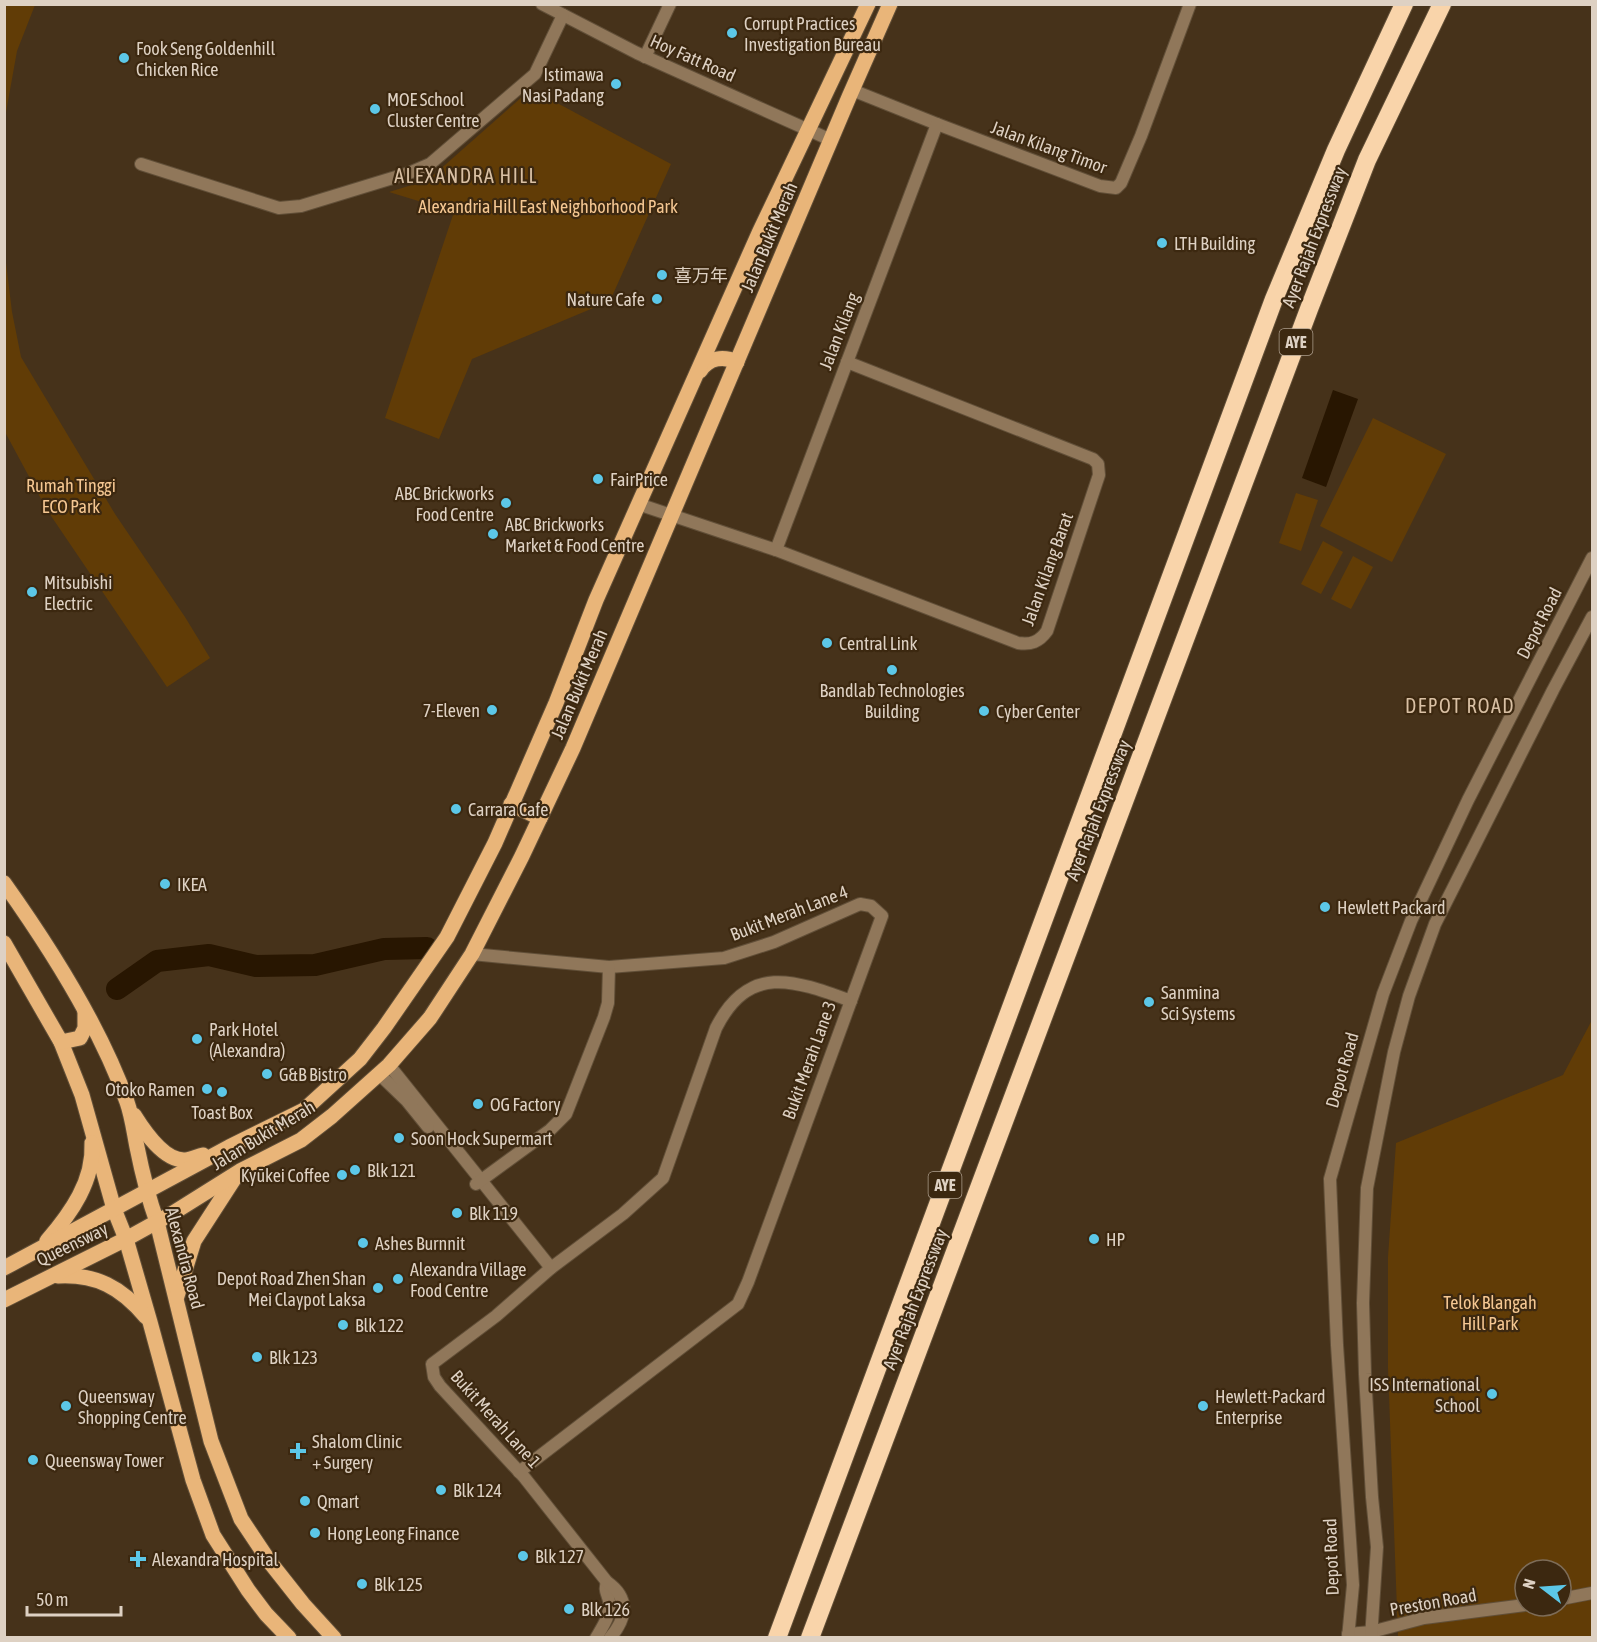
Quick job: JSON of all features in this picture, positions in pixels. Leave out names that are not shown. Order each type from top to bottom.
[{"type":"highway","name":"Ayer Rajah Expressway","points":[[777,1638],[1274,299],[1336,150],[1404,4]]},
{"type":"highway","name":"Ayer Rajah Expressway","points":[[810,1638],[1367,159],[1442,4]]},
{"type":"main road","name":"Jalan Bukit Merah","points":[[114,1209],[229,1147],[304,1110],[360,1059],[447,937],[495,843],[553,709],[596,600],[759,233],[868,4]]},
{"type":"main road","name":"Jalan Bukit Merah","points":[[126,1239],[240,1171],[301,1140],[332,1116],[384,1070],[430,1018],[472,954],[540,818],[577,737],[890,4]]},
{"type":"main road","points":[[692,383],[703,366],[713,359],[729,358],[737,362]]},
{"type":"main road","points":[[511,804],[540,818]]},
{"type":"main road","name":"Alexandra Road","points":[[4,883],[30,920],[86,1012],[109,1056],[128,1104],[146,1192],[157,1222],[211,1442],[241,1519],[277,1571],[334,1638]]},
{"type":"main road","points":[[4,943],[61,1042],[90,1119],[114,1209],[126,1239],[150,1322],[193,1480],[213,1535],[248,1590],[266,1614],[289,1638]]},
{"type":"main road","points":[[61,1042],[80,1038],[85,1028],[86,1012]]},
{"type":"main road","points":[[128,1104],[146,1134],[165,1152],[184,1160],[229,1147]]},
{"type":"main road","points":[[41,1248],[64,1221],[84,1188],[92,1156],[90,1119]]},
{"type":"main road","points":[[177,1299],[194,1241],[240,1171]]},
{"type":"main road","name":"Queensway","points":[[4,1268],[114,1209]]},
{"type":"main road","name":"Queensway","points":[[4,1300],[126,1239]]},
{"type":"main road","points":[[49,1277],[78,1275],[108,1284],[131,1299],[150,1322]]},
{"type":"street","name":"Hoy Fatt Road","points":[[542,4],[645,57],[831,140]]},
{"type":"street","points":[[645,57],[670,4]]},
{"type":"street","name":"Jalan Kilang Timor","points":[[852,90],[1100,186],[1116,188],[1121,183],[1142,136],[1190,4]]},
{"type":"street","points":[[141,164],[279,208],[302,206],[409,173],[430,164],[535,74],[563,15]]},
{"type":"street","name":"Jalan Kilang","points":[[776,550],[937,124]]},
{"type":"street","name":"Jalan Kilang Barat","points":[[638,504],[776,550],[1018,643],[1037,642],[1047,631],[1099,475],[1098,464],[1093,459],[847,362]]},
{"type":"street","name":"Depot Road","points":[[1348,1636],[1353,1585],[1337,1345],[1330,1179],[1383,994],[1411,921],[1468,800],[1593,558]]},
{"type":"street","points":[[1371,1635],[1377,1547],[1372,1497],[1363,1303],[1367,1188],[1394,1052],[1409,996],[1435,924],[1553,690],[1593,617]]},
{"type":"street","name":"Bukit Merah Lane 4","points":[[472,954],[609,967],[724,958],[774,942],[851,907],[866,904],[878,910],[882,916],[851,1001]]},
{"type":"street","points":[[479,1182],[550,1130],[566,1114],[604,1017],[608,1003],[609,967]]},
{"type":"street","name":"Bukit Merah Lane 3","points":[[519,1472],[738,1304],[851,1001],[812,986],[786,981],[762,985],[738,995],[723,1013],[716,1028],[663,1178],[623,1214],[548,1270]]},
{"type":"street","points":[[384,1070],[479,1182],[548,1270]]},
{"type":"street","name":"Bukit Merah Lane 1","points":[[548,1270],[496,1316],[432,1364],[434,1377],[519,1472],[607,1582],[616,1588],[624,1608],[623,1618],[618,1629],[610,1638]]},
{"type":"street","points":[[596,1638],[609,1614],[609,1602],[604,1590],[607,1582]]},
{"type":"street","points":[[1573,1597],[1593,1593]]},
{"type":"street","name":"Preston Road","points":[[1348,1636],[1371,1635],[1424,1618],[1513,1607]]},
{"type":"green space","points":[[5,4],[35,5],[17,51],[5,118]]},
{"type":"green space","name":"Alexandria Hill East Neighborhood Park","points":[[531,89],[671,164],[610,301],[472,359],[439,439],[385,418],[454,212],[389,192],[428,180]]},
{"type":"green space","name":"Rumah Tinggi ECO Park","points":[[5,254],[12,312],[21,357],[115,514],[210,658],[167,687],[47,510],[5,432]]},
{"type":"green space","points":[[1373,418],[1446,454],[1392,562],[1320,526]]},
{"type":"green space","points":[[1296,493],[1318,500],[1301,551],[1279,543]]},
{"type":"green space","points":[[1323,541],[1343,552],[1321,594],[1301,584]]},
{"type":"green space","points":[[1353,556],[1373,567],[1351,609],[1331,599]]},
{"type":"green space","name":"Telok Blangah Hill Park","points":[[1592,1020],[1592,1637],[1398,1637],[1388,1368],[1388,1257],[1396,1143],[1563,1075]]},
{"type":"shaded area","points":[[1333,390],[1358,399],[1326,487],[1302,478]]},
{"type":"waterway","points":[[117,989],[157,961],[209,955],[256,966],[315,965],[384,949],[427,948]]},
{"type":"place","name":"Corrupt Practices Investigation Bureau","points":[[732,33]]},
{"type":"place","name":"Fook Seng Goldenhill Chicken Rice","points":[[124,58]]},
{"type":"place","name":"Istimawa Nasi Padang","points":[[616,84]]},
{"type":"place","name":"MOE School Cluster Centre","points":[[375,109]]},
{"type":"place","name":"LTH Building","points":[[1162,243]]},
{"type":"place","name":"喜万年","points":[[662,275]]},
{"type":"place","name":"Nature Cafe","points":[[657,299]]},
{"type":"place","name":"FairPrice","points":[[598,479]]},
{"type":"place","name":"ABC Brickworks Food Centre","points":[[506,503]]},
{"type":"place","name":"ABC Brickworks Market & Food Centre","points":[[493,534]]},
{"type":"place","name":"Mitsubishi Electric","points":[[32,592]]},
{"type":"place","name":"Central Link","points":[[827,643]]},
{"type":"place","name":"Bandlab Technologies Building","points":[[892,670]]},
{"type":"place","name":"7-Eleven","points":[[492,710]]},
{"type":"place","name":"Cyber Center","points":[[984,711]]},
{"type":"place","name":"Carrara Cafe","points":[[456,809]]},
{"type":"place","name":"IKEA","points":[[165,884]]},
{"type":"place","name":"Hewlett Packard","points":[[1325,907]]},
{"type":"place","name":"Sanmina Sci Systems","points":[[1149,1002]]},
{"type":"place","name":"Park Hotel (Alexandra)","points":[[197,1039]]},
{"type":"place","name":"G&B Bistro","points":[[267,1074]]},
{"type":"place","name":"Otoko Ramen","points":[[207,1089]]},
{"type":"place","name":"Toast Box","points":[[222,1092]]},
{"type":"place","name":"OG Factory","points":[[478,1104]]},
{"type":"place","name":"Soon Hock Supermart","points":[[399,1138]]},
{"type":"place","name":"Blk 121","points":[[355,1170]]},
{"type":"place","name":"Kyūkei Coffee","points":[[342,1175]]},
{"type":"place","name":"Blk 119","points":[[457,1213]]},
{"type":"place","name":"HP","points":[[1094,1239]]},
{"type":"place","name":"Ashes Burnnit","points":[[363,1243]]},
{"type":"place","name":"Alexandra Village Food Centre","points":[[398,1279]]},
{"type":"place","name":"Depot Road Zhen Shan Mei Claypot Laksa","points":[[378,1288]]},
{"type":"place","name":"Blk 122","points":[[343,1325]]},
{"type":"place","name":"Blk 123","points":[[257,1357]]},
{"type":"place","name":"ISS International School","points":[[1492,1394]]},
{"type":"place","name":"Queensway Shopping Centre","points":[[66,1406]]},
{"type":"place","name":"Hewlett-Packard Enterprise","points":[[1203,1406]]},
{"type":"place","name":"Shalom Clinic + Surgery","points":[[298,1451]]},
{"type":"place","name":"Queensway Tower","points":[[33,1460]]},
{"type":"place","name":"Blk 124","points":[[441,1490]]},
{"type":"place","name":"Qmart","points":[[305,1501]]},
{"type":"place","name":"Hong Leong Finance","points":[[315,1533]]},
{"type":"place","name":"Blk 127","points":[[523,1556]]},
{"type":"place","name":"Alexandra Hospital","points":[[138,1559]]},
{"type":"place","name":"Blk 125","points":[[362,1584]]},
{"type":"place","name":"Blk 126","points":[[569,1609]]},
{"type":"district","name":"ALEXANDRA HILL","points":[[466,175]]},
{"type":"district","name":"DEPOT ROAD","points":[[1460,705]]}]
